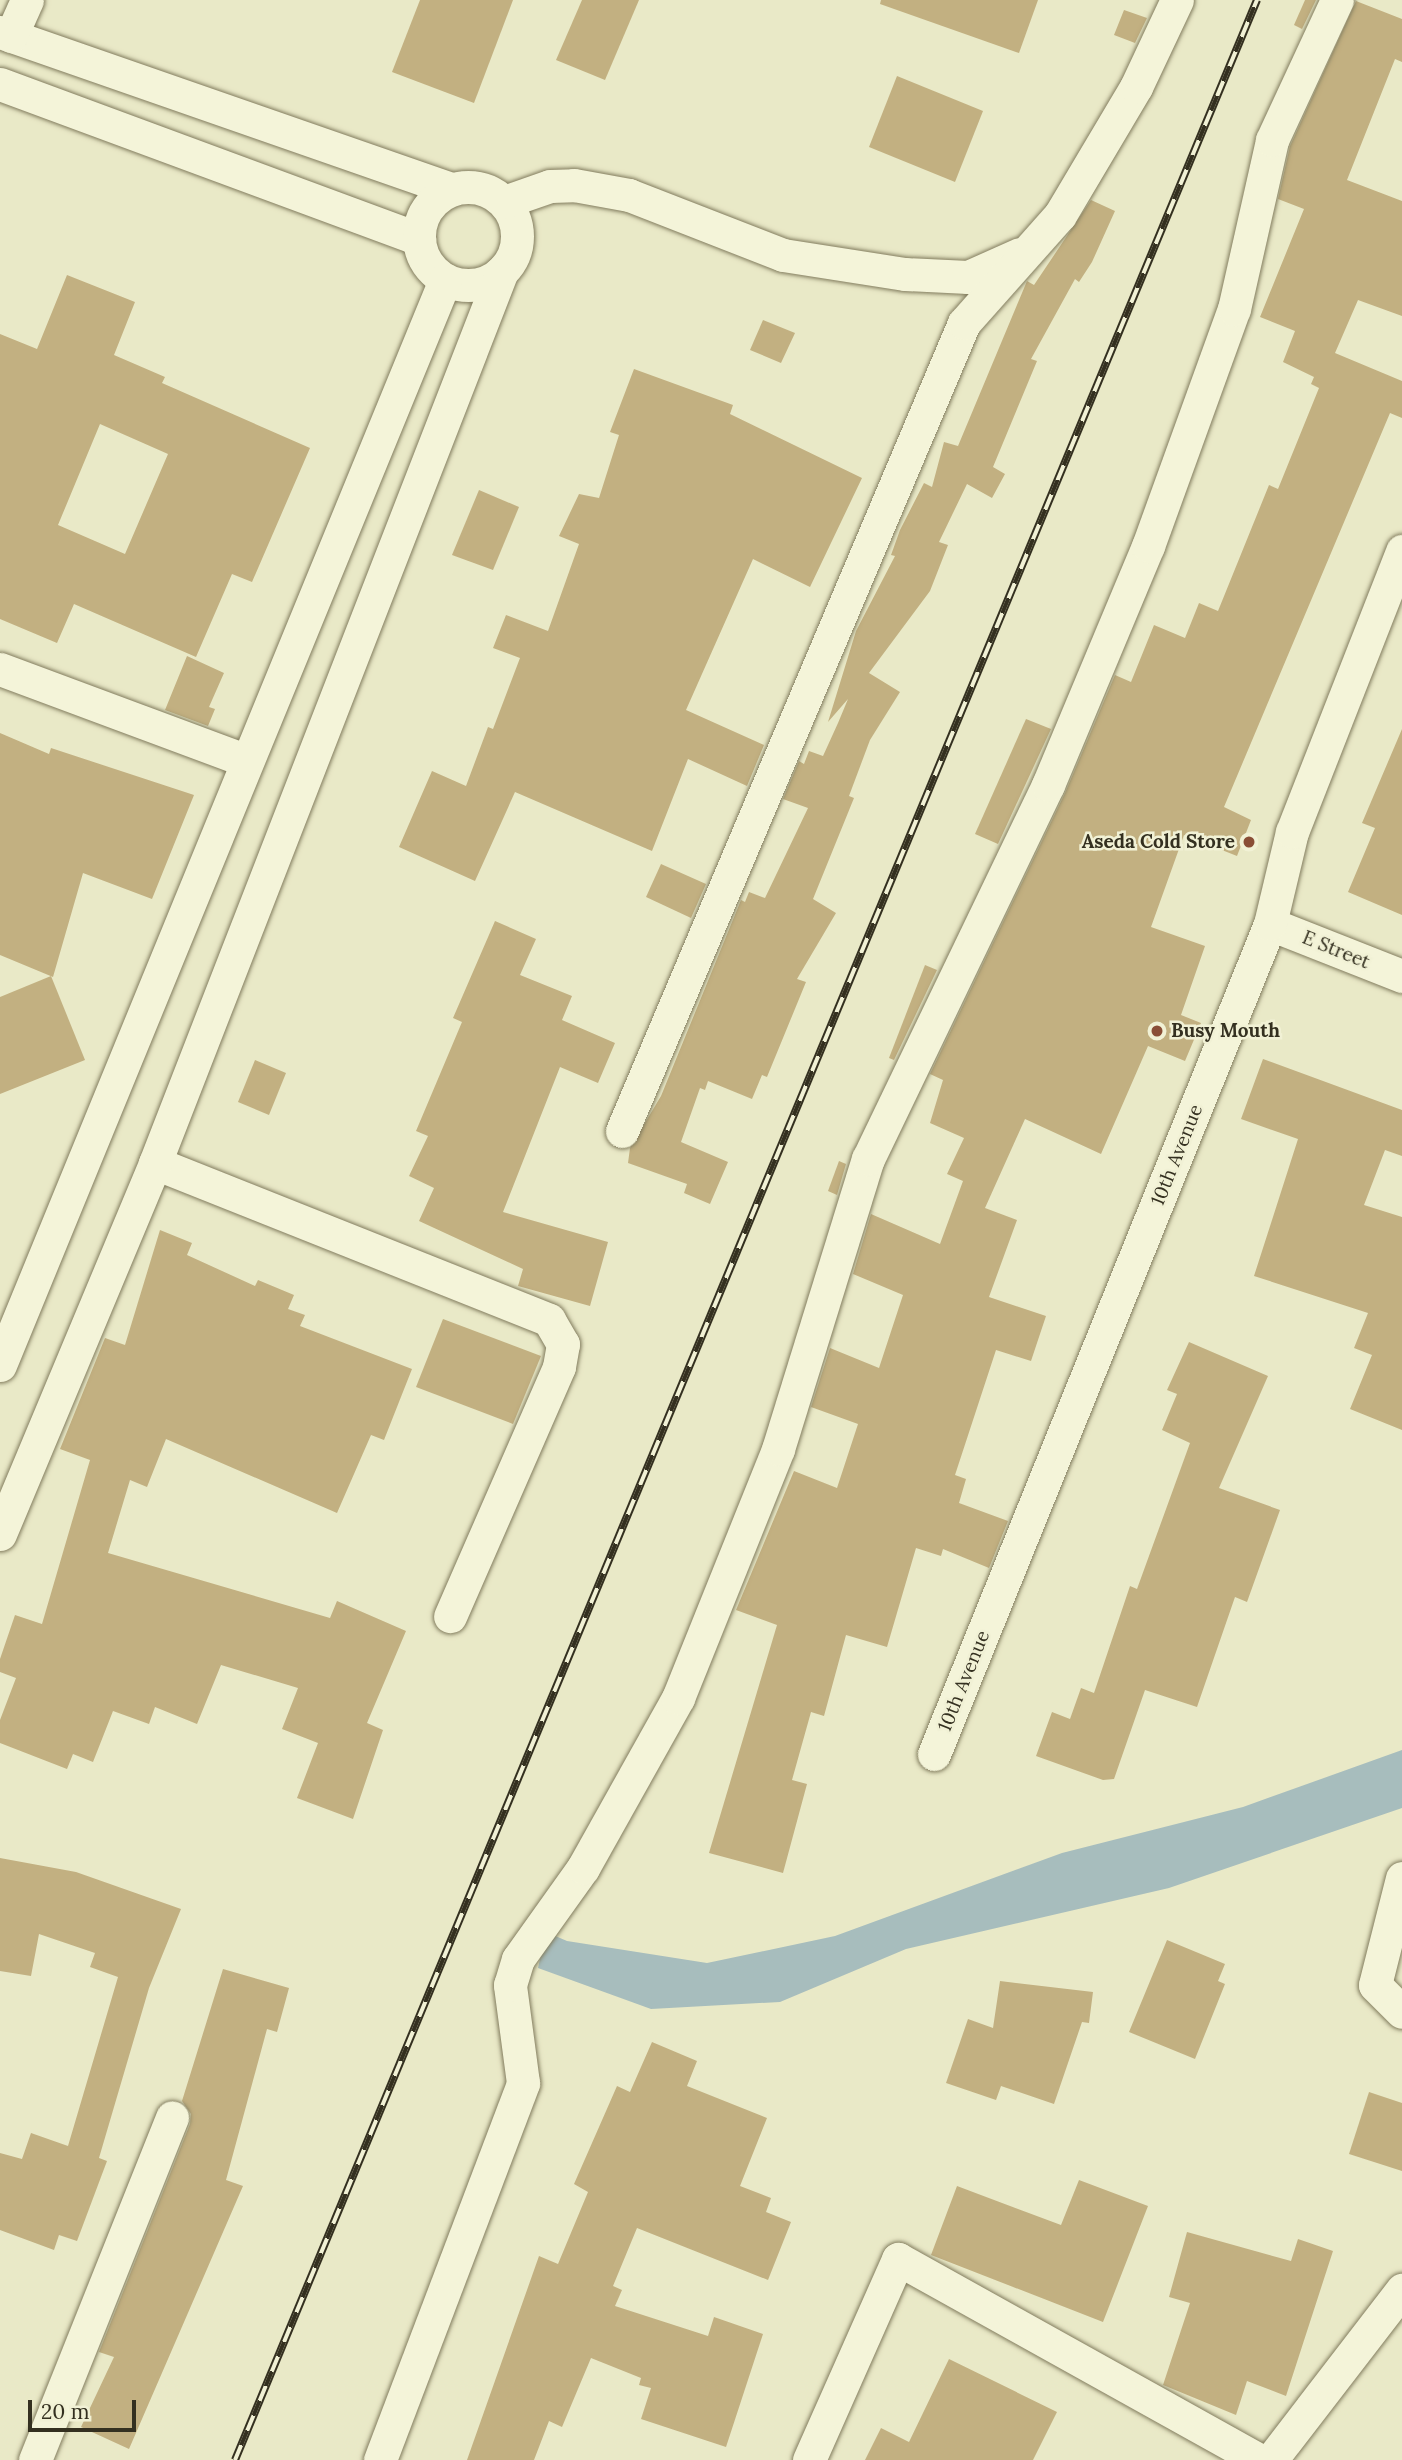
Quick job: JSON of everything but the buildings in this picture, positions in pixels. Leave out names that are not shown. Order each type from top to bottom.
[{"type":"street","points":[[0,1534],[155,1163],[517,237],[515,218],[504,202],[480,188],[452,189],[6,34],[27,0]]},
{"type":"street","points":[[622,1131],[964,323],[1060,215],[1136,87],[1177,0]]},
{"type":"street","points":[[380,2460],[523,2083],[509,1985],[518,1959],[583,1868],[678,1698],[778,1449],[868,1159],[1048,785],[1148,546],[1234,309],[1272,140],[1336,0]]},
{"type":"street","points":[[0,84],[419,239]]},
{"type":"street","points":[[504,202],[550,186],[574,185],[629,195],[783,255],[905,274],[968,277],[1028,251]]},
{"type":"street","points":[[452,189],[434,200],[422,218],[419,239],[427,262],[445,280],[485,282],[502,271]]},
{"type":"street","points":[[0,1365],[245,760],[445,280]]},
{"type":"street","name":"10th Avenue","points":[[934,1754],[1270,924],[1292,832],[1402,551]]},
{"type":"street","points":[[0,669],[245,760]]},
{"type":"street","name":"E Street","points":[[1270,924],[1402,976]]},
{"type":"street","points":[[155,1163],[549,1320],[563,1343],[559,1367],[450,1616]]},
{"type":"street","points":[[1402,1878],[1375,1985],[1402,2012]]},
{"type":"street","points":[[35,2460],[172,2117]]},
{"type":"street","points":[[809,2460],[898,2259],[1259,2460]]},
{"type":"street","points":[[1271,2460],[1402,2290]]},
{"type":"shaded area","points":[[1402,1750],[1402,1808],[1169,1888],[906,1949],[780,2002],[651,2009],[538,1968],[546,1932],[567,1941],[707,1963],[835,1936],[1062,1853],[1243,1807]]},
{"type":"railway","points":[[235,2460],[1257,0]]},
{"type":"place","name":"Aseda Cold Store","points":[[1249,842]]},
{"type":"place","name":"Busy Mouth","points":[[1157,1031]]}]
